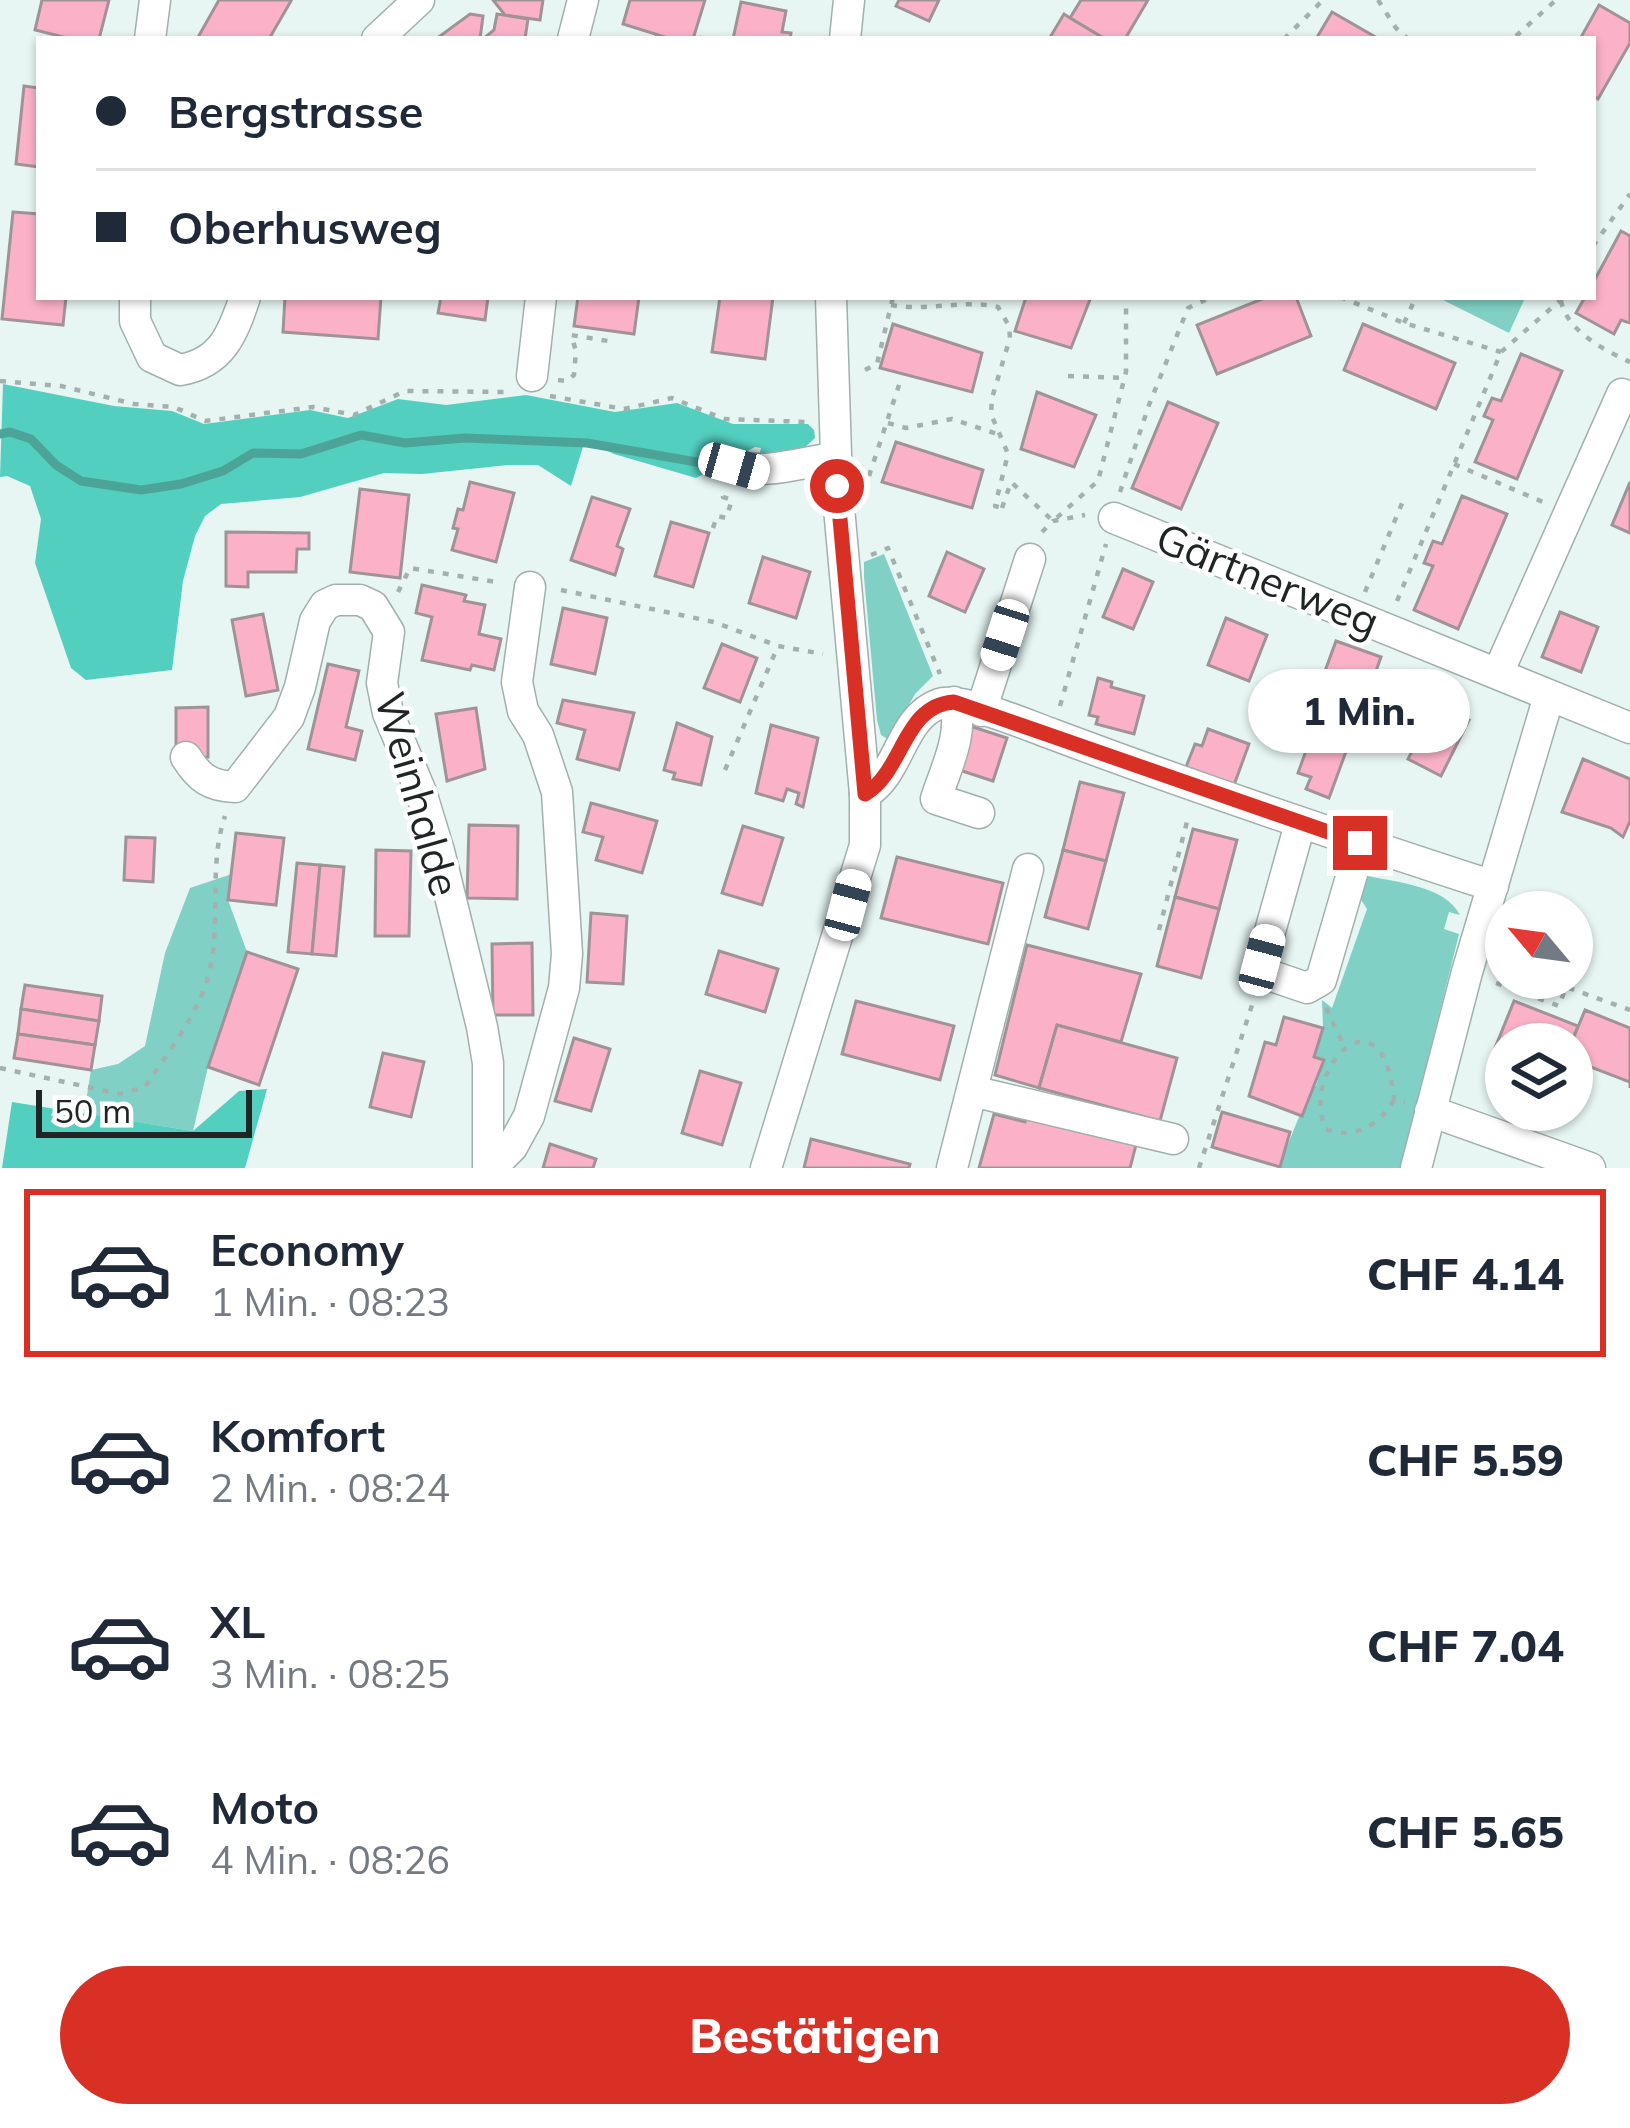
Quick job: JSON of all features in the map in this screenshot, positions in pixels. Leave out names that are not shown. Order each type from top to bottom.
[{"type":"street","points":[[149,36],[155,0]]},
{"type":"street","points":[[380,36],[419,0]]},
{"type":"street","points":[[574,36],[584,0]]},
{"type":"street","points":[[845,36],[849,0]]},
{"type":"street","points":[[135,300],[135,321],[152,357],[180,370],[215,357],[233,331],[244,300]]},
{"type":"street","points":[[530,388],[542,300]]},
{"type":"street","points":[[766,1168],[865,845],[865,794],[836,472],[831,300]]},
{"type":"street","points":[[1498,673],[1622,394]]},
{"type":"street","points":[[734,466],[758,473],[792,463],[836,472]]},
{"type":"street","name":"Gärtnerweg","points":[[1114,518],[1630,728]]},
{"type":"street","points":[[979,813],[936,799],[956,733],[960,698],[1030,559]]},
{"type":"street","points":[[489,1168],[512,1147],[529,1116],[564,988],[567,954],[557,792],[538,735],[523,711],[517,682],[542,588]]},
{"type":"street","name":"Weinhalde","points":[[235,787],[289,717],[315,621],[326,604],[360,600],[373,606],[388,632],[382,683],[388,712],[439,850],[482,1027],[488,1063],[489,1168]]},
{"type":"street","points":[[1416,1168],[1419,1107],[1493,886],[1549,696]]},
{"type":"street","points":[[865,794],[886,777],[925,713],[960,698],[1300,824],[1493,886]]},
{"type":"street","points":[[186,758],[214,786],[235,787]]},
{"type":"street","points":[[1300,824],[1262,960],[1263,973],[1306,988],[1321,980],[1360,843]]},
{"type":"street","points":[[952,1168],[1028,869]]},
{"type":"street","points":[[972,1090],[1173,1139]]},
{"type":"street","points":[[1419,1107],[1590,1168]]},
{"type":"path","points":[[1287,36],[1323,0]]},
{"type":"path","points":[[1378,0],[1405,36]]},
{"type":"path","points":[[1516,36],[1556,0]]},
{"type":"path","points":[[1596,242],[1630,194]]},
{"type":"path","points":[[862,370],[877,364],[892,300]]},
{"type":"path","points":[[996,300],[1010,338],[992,398],[991,414],[1007,454],[995,506],[1001,509],[1011,482],[1053,521],[1098,481],[1125,378],[1126,300]]},
{"type":"path","points":[[1114,518],[1149,404],[1188,308],[1205,300]]},
{"type":"path","points":[[1347,300],[1404,323],[1501,352]]},
{"type":"path","points":[[1404,323],[1415,300]]},
{"type":"path","points":[[1386,626],[1501,352],[1562,300]]},
{"type":"path","points":[[1563,300],[1564,313],[1575,327],[1630,362]]},
{"type":"path","points":[[891,305],[918,310],[976,302],[998,307]]},
{"type":"path","points":[[0,381],[61,386],[134,404],[174,407],[205,421],[313,406],[354,415],[405,391],[530,388],[571,380],[576,363],[571,335],[608,340]]},
{"type":"path","points":[[1068,376],[1125,378]]},
{"type":"path","points":[[836,472],[866,485],[901,379]]},
{"type":"path","points":[[530,388],[624,409],[672,398],[724,419],[809,422]]},
{"type":"path","points":[[886,422],[906,428],[952,419],[998,434]]},
{"type":"path","points":[[1454,464],[1569,513]]},
{"type":"path","points":[[713,528],[717,516],[726,518],[732,500],[723,497],[734,466]]},
{"type":"path","points":[[1356,614],[1403,501]]},
{"type":"path","name":"Gärtnerweg","points":[[1051,734],[1114,518]]},
{"type":"path","points":[[888,548],[934,666],[960,698]]},
{"type":"path","points":[[410,568],[714,622],[778,646],[823,654]]},
{"type":"path","points":[[725,770],[778,646]]},
{"type":"path","points":[[0,1068],[119,1094],[145,1087],[200,999],[211,964],[220,829],[235,787]]},
{"type":"path","points":[[1160,930],[1188,818]]},
{"type":"path","points":[[1198,1168],[1263,973]]},
{"type":"path","points":[[1593,997],[1630,1010]]},
{"type":"path","points":[[1355,1041],[1373,1044],[1387,1058],[1394,1100],[1386,1115],[1351,1133],[1325,1129],[1321,1119],[1332,1061],[1355,1041]]},
{"type":"path","points":[[1394,1100],[1419,1107]]},
{"type":"shaded area","points":[[1443,300],[1524,300],[1509,333]]},
{"type":"shaded area","points":[[884,554],[933,676],[915,694],[889,740],[881,735],[877,720],[864,577],[864,562]]},
{"type":"shaded area","points":[[232,874],[228,900],[247,952],[208,1067],[193,1131],[84,1114],[91,1070],[118,1064],[145,1046],[165,953],[190,888]]},
{"type":"shaded area","points":[[1363,875],[1431,891],[1460,915],[1449,912],[1444,929],[1459,934],[1401,1168],[1280,1168],[1324,1061],[1314,1057],[1323,1028],[1322,1000],[1332,1008],[1367,909],[1350,883]]},
{"type":"green space","points":[[3,384],[114,406],[172,411],[204,424],[310,410],[348,418],[398,399],[446,405],[526,395],[615,412],[677,403],[733,424],[808,424],[815,438],[802,450],[758,459],[761,448],[755,447],[696,478],[614,454],[585,440],[571,486],[538,465],[508,465],[384,473],[300,497],[221,504],[205,516],[195,536],[183,581],[172,670],[86,680],[71,668],[35,563],[41,519],[30,486],[0,477]]},
{"type":"green space","points":[[267,1089],[245,1168],[2,1168],[12,1102],[193,1131],[239,1091]]},
{"type":"building","points":[[42,0],[109,0],[100,36],[59,36],[35,30]]},
{"type":"building","points":[[219,0],[291,1],[271,36],[199,36]]},
{"type":"building","points":[[493,0],[543,0],[540,20],[505,15]]},
{"type":"building","points":[[630,0],[705,0],[694,36],[661,36],[623,24]]},
{"type":"building","points":[[899,0],[939,0],[929,21],[896,6]]},
{"type":"building","points":[[1081,0],[1148,0],[1127,36],[1100,36],[1070,18]]},
{"type":"building","points":[[741,2],[786,11],[782,32],[790,36],[734,36]]},
{"type":"building","points":[[1599,5],[1630,23],[1630,43],[1598,99],[1596,36],[1582,36]]},
{"type":"building","points":[[1332,12],[1374,36],[1318,36]]},
{"type":"building","points":[[470,14],[483,16],[480,36],[440,36]]},
{"type":"building","points":[[497,14],[528,19],[525,36],[487,36],[494,30]]},
{"type":"building","points":[[1064,14],[1100,36],[1051,36]]},
{"type":"building","points":[[24,86],[36,88],[36,167],[16,164]]},
{"type":"building","points":[[13,212],[36,214],[36,300],[66,300],[63,325],[2,319]]},
{"type":"building","points":[[1621,231],[1630,236],[1630,323],[1621,320],[1614,334],[1576,313],[1583,300],[1596,300],[1596,277]]},
{"type":"building","points":[[285,300],[381,300],[378,339],[283,332]]},
{"type":"building","points":[[440,300],[488,300],[485,320],[438,313]]},
{"type":"building","points":[[578,300],[639,300],[634,334],[574,326]]},
{"type":"building","points":[[720,300],[773,300],[765,359],[712,352]]},
{"type":"building","points":[[1025,300],[1090,300],[1071,348],[1015,331]]},
{"type":"building","points":[[1260,300],[1297,300],[1311,336],[1217,374],[1197,325]]},
{"type":"building","points":[[893,324],[982,353],[972,392],[880,368]]},
{"type":"building","points":[[1363,324],[1455,363],[1436,409],[1344,370]]},
{"type":"building","points":[[1521,354],[1562,371],[1517,479],[1475,462],[1493,420],[1484,416],[1492,398],[1501,401]]},
{"type":"building","points":[[1037,392],[1096,415],[1074,467],[1021,449]]},
{"type":"building","points":[[1168,402],[1218,423],[1181,509],[1132,488]]},
{"type":"building","points":[[896,442],[983,470],[972,508],[882,482]]},
{"type":"building","points":[[470,482],[514,493],[496,562],[452,550],[458,509],[463,510]]},
{"type":"building","points":[[1630,482],[1630,533],[1612,525]]},
{"type":"building","points":[[360,489],[409,495],[400,578],[350,572]]},
{"type":"building","points":[[1462,496],[1507,514],[1458,629],[1414,610],[1433,566],[1424,563],[1433,541],[1442,544]]},
{"type":"building","points":[[592,497],[630,509],[617,546],[623,549],[615,575],[571,560]]},
{"type":"building","points":[[671,522],[709,533],[693,587],[655,576]]},
{"type":"building","points":[[226,532],[309,533],[309,549],[297,549],[296,572],[248,572],[248,587],[226,586]]},
{"type":"building","points":[[947,552],[984,569],[965,612],[929,596]]},
{"type":"building","points":[[763,557],[810,572],[796,618],[749,603]]},
{"type":"building","points":[[1123,569],[1153,582],[1133,629],[1103,617]]},
{"type":"building","points":[[422,585],[466,595],[464,601],[485,605],[479,634],[501,639],[494,670],[422,660],[432,617],[416,613]]},
{"type":"building","points":[[563,608],[607,618],[595,674],[551,664]]},
{"type":"building","points":[[1560,612],[1598,627],[1581,672],[1542,657]]},
{"type":"building","points":[[263,614],[278,690],[246,696],[232,620]]},
{"type":"building","points":[[1226,618],[1267,635],[1249,681],[1208,665]]},
{"type":"building","points":[[1336,641],[1381,657],[1366,699],[1321,682]]},
{"type":"building","points":[[722,644],[757,658],[740,702],[704,688]]},
{"type":"building","points":[[328,664],[359,671],[346,727],[362,731],[355,760],[308,749]]},
{"type":"building","points":[[1098,678],[1112,682],[1111,687],[1144,696],[1134,734],[1096,724],[1098,717],[1089,715]]},
{"type":"building","points":[[563,700],[634,713],[619,770],[577,759],[585,730],[557,723]]},
{"type":"building","points":[[1436,704],[1469,720],[1441,776],[1408,759]]},
{"type":"building","points":[[208,707],[208,757],[176,758],[176,708]]},
{"type":"building","points":[[476,708],[485,769],[447,781],[436,714]]},
{"type":"building","points":[[677,723],[712,737],[701,785],[673,779],[675,773],[664,770]]},
{"type":"building","points":[[771,725],[818,738],[803,807],[796,804],[799,793],[787,789],[783,801],[756,793]]},
{"type":"building","points":[[967,725],[1007,738],[993,781],[953,768]]},
{"type":"building","points":[[1208,729],[1249,744],[1234,785],[1186,767],[1195,744],[1202,746]]},
{"type":"building","points":[[1312,734],[1348,746],[1329,798],[1306,789],[1311,777],[1298,773]]},
{"type":"building","points":[[1583,759],[1630,779],[1630,821],[1623,837],[1611,828],[1562,812]]},
{"type":"building","points":[[1080,782],[1124,793],[1106,861],[1063,850]]},
{"type":"building","points":[[591,803],[657,821],[642,873],[596,860],[603,837],[583,832]]},
{"type":"building","points":[[469,825],[518,826],[517,899],[467,898]]},
{"type":"building","points":[[743,826],[783,838],[762,905],[722,893]]},
{"type":"building","points":[[1193,829],[1237,840],[1219,909],[1175,897]]},
{"type":"building","points":[[236,833],[284,838],[276,905],[228,900]]},
{"type":"building","points":[[126,837],[155,838],[153,882],[124,880]]},
{"type":"building","points":[[376,850],[411,851],[409,936],[375,936]]},
{"type":"building","points":[[1063,850],[1106,861],[1088,929],[1045,917]]},
{"type":"building","points":[[897,857],[1003,883],[988,944],[881,918]]},
{"type":"building","points":[[297,863],[320,865],[312,954],[288,952]]},
{"type":"building","points":[[320,865],[344,867],[336,956],[312,954]]},
{"type":"building","points":[[1175,897],[1219,909],[1201,978],[1157,966]]},
{"type":"building","points":[[591,913],[627,916],[623,984],[587,982]]},
{"type":"building","points":[[532,943],[533,1015],[493,1015],[492,944]]},
{"type":"building","points":[[1027,945],[1141,974],[1121,1042],[1057,1025],[1039,1088],[995,1075]]},
{"type":"building","points":[[719,951],[778,969],[765,1012],[706,994]]},
{"type":"building","points":[[247,952],[298,969],[259,1085],[208,1067]]},
{"type":"building","points":[[25,985],[102,996],[99,1021],[21,1009]]},
{"type":"building","points":[[856,1001],[954,1026],[940,1080],[842,1054]]},
{"type":"building","points":[[1514,1001],[1570,1023],[1505,1023]]},
{"type":"building","points":[[21,1009],[99,1021],[95,1045],[18,1034]]},
{"type":"building","points":[[1585,1010],[1630,1028],[1630,1082],[1593,1068],[1593,1023],[1580,1023]]},
{"type":"building","points":[[1284,1017],[1323,1028],[1314,1057],[1324,1060],[1302,1116],[1249,1096],[1265,1042],[1276,1045]]},
{"type":"building","points":[[1057,1025],[1177,1058],[1160,1121],[1039,1088]]},
{"type":"building","points":[[18,1034],[95,1045],[91,1070],[14,1058]]},
{"type":"building","points":[[574,1038],[610,1049],[591,1111],[555,1101]]},
{"type":"building","points":[[383,1053],[424,1062],[411,1117],[370,1107]]},
{"type":"building","points":[[700,1071],[741,1083],[722,1145],[682,1133]]},
{"type":"building","points":[[1222,1112],[1290,1132],[1280,1167],[1212,1147]]},
{"type":"building","points":[[1028,1113],[1137,1141],[1130,1168],[979,1168],[994,1114],[1025,1122]]},
{"type":"building","points":[[811,1139],[910,1164],[909,1168],[804,1168]]},
{"type":"building","points":[[550,1144],[596,1159],[593,1168],[543,1168]]},
{"type":"waterway","points":[[0,434],[31,439],[56,465],[81,481],[141,490],[223,471],[253,453],[301,454],[361,435],[405,443],[465,438],[587,443],[708,464]]},
{"type":"route","points":[[837,486],[865,794],[886,777],[925,713],[954,702],[1360,843]]}]
